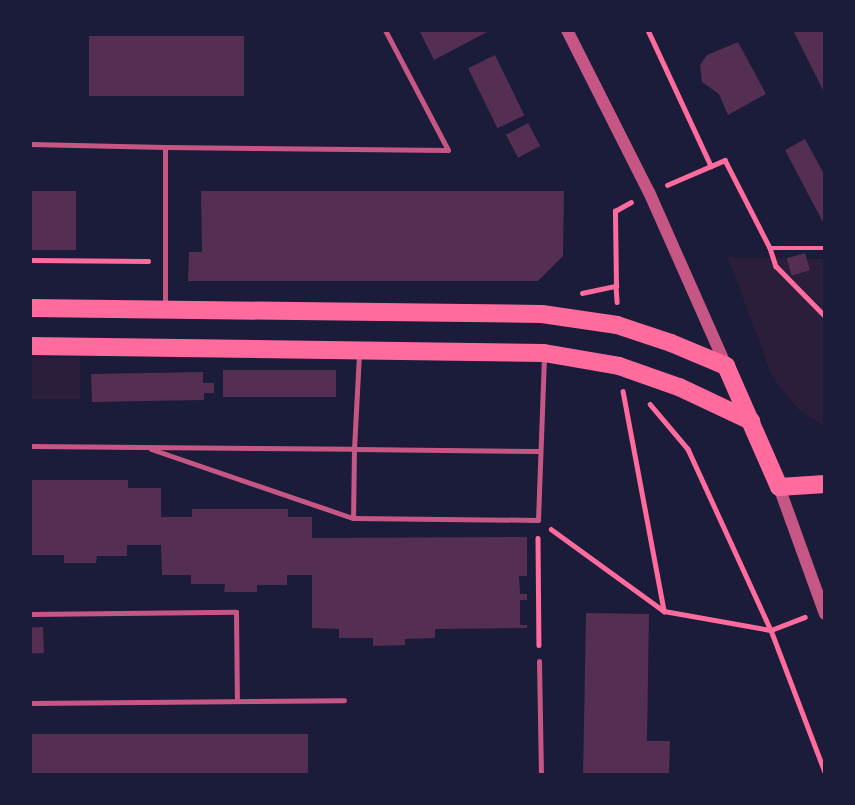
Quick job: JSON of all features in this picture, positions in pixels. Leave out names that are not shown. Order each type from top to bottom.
[{"type":"main road","points":[[30,308],[542,314],[617,325],[670,342],[726,366],[779,487],[825,484]]},
{"type":"main road","points":[[30,346],[544,353],[619,366],[679,387],[751,421]]},
{"type":"street","points":[[567,30],[649,192],[726,366]]},
{"type":"street","points":[[779,487],[825,612]]},
{"type":"lane","points":[[30,144],[448,150],[385,30]]},
{"type":"lane","points":[[165,147],[165,309]]},
{"type":"lane","points":[[353,518],[359,351]]},
{"type":"lane","points":[[145,447],[353,518],[538,520],[544,353]]},
{"type":"lane","points":[[30,446],[539,451]]},
{"type":"lane","points":[[30,614],[236,611],[237,701]]},
{"type":"lane","points":[[539,661],[541,775]]},
{"type":"lane","points":[[30,703],[344,700]]},
{"type":"path","points":[[648,30],[711,166]]},
{"type":"path","points":[[580,294],[616,286],[615,211],[649,192],[725,160],[770,248],[776,266],[825,316]]},
{"type":"path","points":[[770,248],[825,248]]},
{"type":"path","points":[[30,260],[163,261]]},
{"type":"path","points":[[619,366],[664,611]]},
{"type":"path","points":[[619,366],[688,449],[771,630],[825,772]]},
{"type":"path","points":[[538,520],[664,611],[771,630],[825,612]]},
{"type":"path","points":[[538,520],[539,661]]},
{"type":"shaded area","points":[[728,257],[825,259],[825,427],[798,409],[772,377]]},
{"type":"shaded area","points":[[30,358],[80,358],[80,399],[30,399]]},
{"type":"building","points":[[419,30],[486,30],[487,32],[434,60]]},
{"type":"building","points":[[793,30],[825,30],[825,94]]},
{"type":"building","points":[[89,36],[244,36],[244,96],[89,96]]},
{"type":"building","points":[[738,42],[766,94],[728,115],[719,94],[702,82],[700,65],[707,55]]},
{"type":"building","points":[[495,55],[524,115],[497,128],[468,68]]},
{"type":"building","points":[[528,123],[540,146],[518,158],[506,135]]},
{"type":"building","points":[[805,139],[825,176],[825,226],[785,150]]},
{"type":"building","points":[[30,191],[76,191],[76,250],[30,250]]},
{"type":"building","points":[[201,191],[564,191],[563,256],[538,281],[188,281],[189,252],[202,252]]},
{"type":"building","points":[[805,253],[810,270],[792,276],[787,258]]},
{"type":"building","points":[[223,370],[336,370],[336,397],[223,397]]},
{"type":"building","points":[[203,372],[203,383],[214,383],[214,393],[204,393],[204,400],[92,402],[91,374]]},
{"type":"building","points":[[32,480],[128,480],[128,488],[161,488],[161,517],[192,517],[192,509],[288,509],[288,517],[312,517],[312,538],[527,537],[527,576],[519,576],[520,594],[527,594],[527,600],[520,600],[520,625],[527,625],[527,628],[435,629],[435,638],[405,639],[405,645],[373,646],[373,638],[339,638],[339,629],[312,628],[312,575],[287,575],[287,585],[257,585],[257,592],[224,592],[225,584],[191,584],[191,575],[162,575],[161,545],[127,545],[127,556],[97,556],[96,563],[64,563],[64,555],[31,555]]},
{"type":"building","points":[[586,613],[649,614],[647,741],[670,741],[669,775],[583,775]]},
{"type":"building","points":[[30,627],[43,627],[44,653],[31,653]]},
{"type":"building","points":[[30,734],[308,734],[308,775],[30,775]]}]
